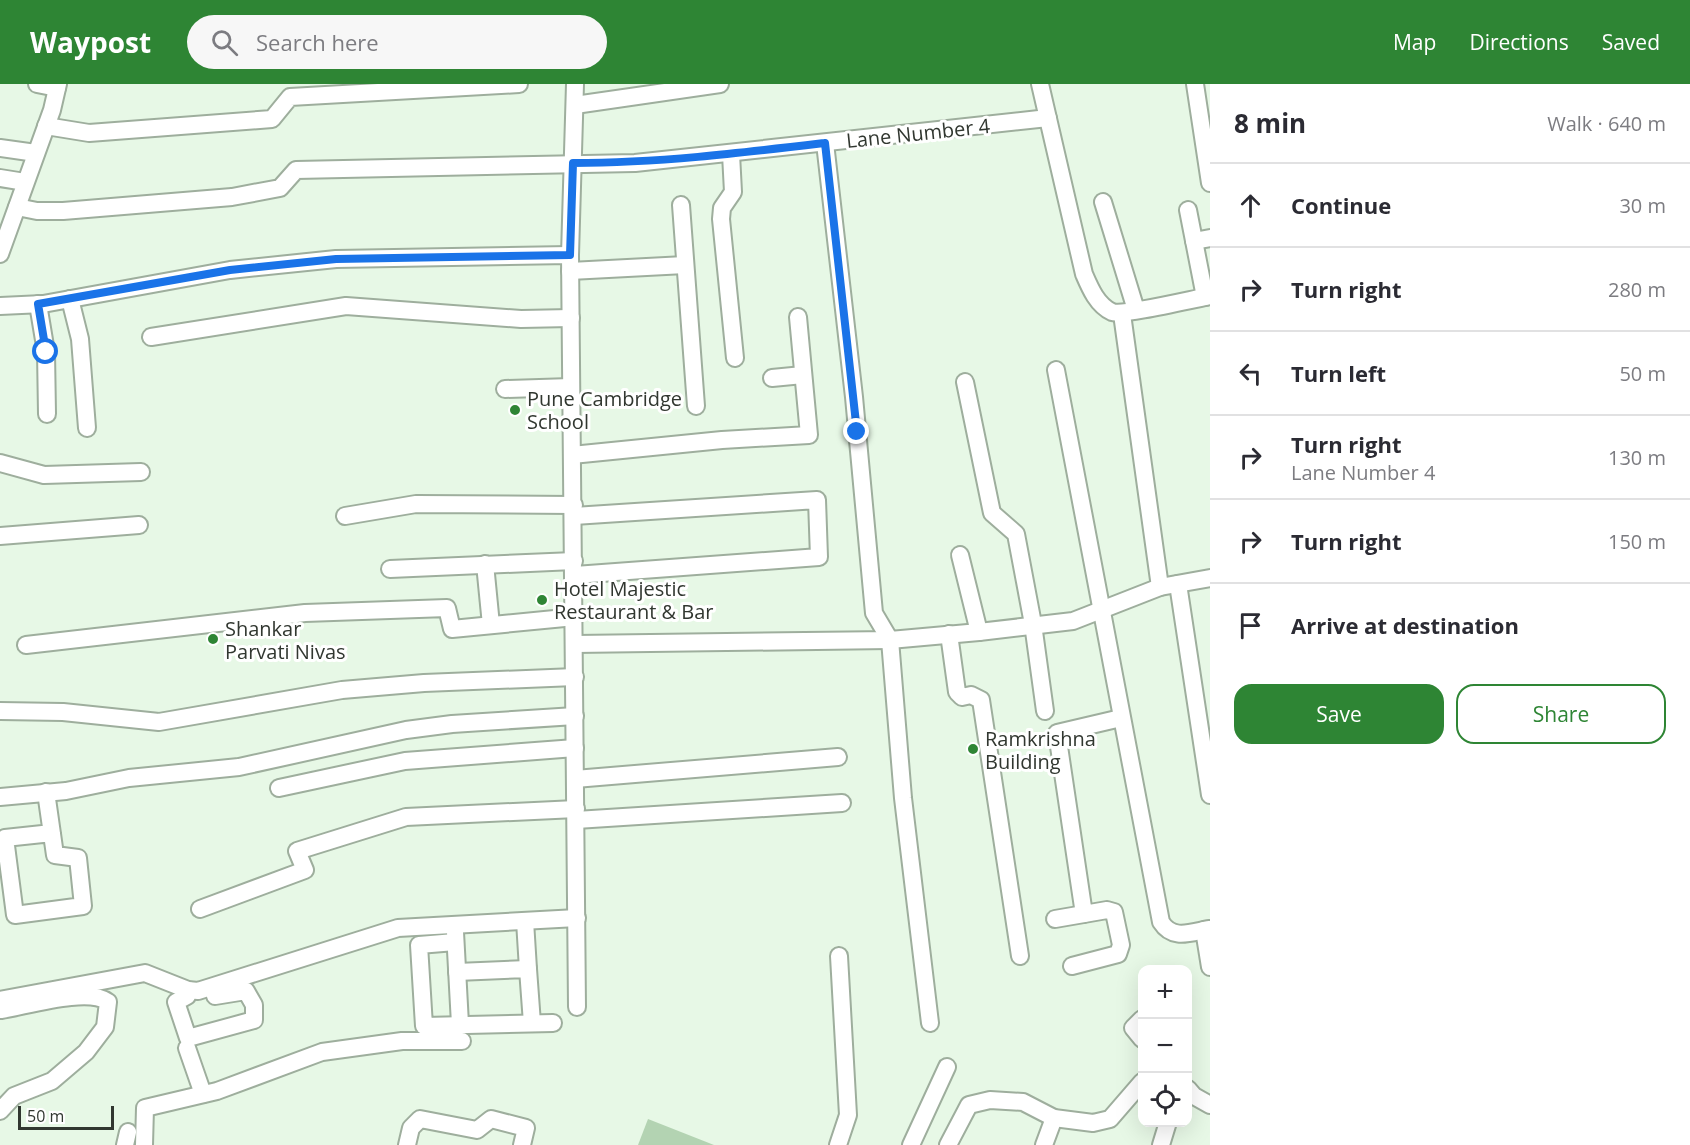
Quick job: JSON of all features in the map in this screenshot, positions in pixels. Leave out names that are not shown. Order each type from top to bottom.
[{"type":"street","points":[[0,254],[10,212],[26,182],[58,86],[37,84]]},
{"type":"street","points":[[46,126],[89,133],[272,119],[290,97],[519,84]]},
{"type":"street","points":[[575,84],[570,318],[574,510],[577,1007]]},
{"type":"street","points":[[574,105],[720,84]]},
{"type":"street","points":[[1040,84],[1084,274],[1092,292],[1104,306],[1129,312],[1208,296],[1202,239],[1188,210]]},
{"type":"street","points":[[1195,84],[1210,183]]},
{"type":"street","name":"Lane Number 4","points":[[10,212],[63,211],[232,197],[280,188],[296,170],[635,163],[1048,118]]},
{"type":"street","points":[[825,143],[854,397],[874,613],[879,626],[890,640],[903,798],[930,1023]]},
{"type":"street","points":[[0,148],[36,153]]},
{"type":"street","points":[[731,154],[734,192],[722,208],[721,219],[735,358]]},
{"type":"street","points":[[0,178],[26,182]]},
{"type":"street","points":[[1102,202],[1129,312],[1160,588]]},
{"type":"street","points":[[681,205],[696,406]]},
{"type":"street","points":[[0,306],[70,299],[230,270],[336,259],[685,265]]},
{"type":"street","points":[[70,299],[80,339],[87,428]]},
{"type":"street","points":[[38,304],[46,352],[46,414]]},
{"type":"street","points":[[151,336],[346,306],[521,319],[570,318]]},
{"type":"street","points":[[572,455],[722,440],[809,435],[798,317]]},
{"type":"street","points":[[1056,370],[1161,922],[1167,931],[1176,935],[1207,930],[1210,967]]},
{"type":"street","points":[[772,378],[803,375]]},
{"type":"street","points":[[965,382],[992,513],[1016,534],[1033,624],[1045,711]]},
{"type":"street","points":[[505,389],[571,387]]},
{"type":"street","points":[[0,463],[44,475],[141,472]]},
{"type":"street","points":[[345,516],[416,504],[574,510],[817,500],[820,521],[819,556],[574,568],[485,564],[390,569]]},
{"type":"street","points":[[0,536],[139,525]]},
{"type":"street","points":[[960,555],[979,632]]},
{"type":"street","points":[[485,564],[491,625]]},
{"type":"street","points":[[575,644],[890,640],[979,632],[1073,621],[1160,588],[1210,578]]},
{"type":"street","points":[[1178,584],[1210,795]]},
{"type":"street","points":[[27,645],[305,613],[447,608],[452,629],[575,617]]},
{"type":"street","points":[[949,634],[957,692],[962,697],[971,695],[981,700],[1020,956]]},
{"type":"street","points":[[0,711],[63,712],[159,722],[342,690],[424,683],[575,677]]},
{"type":"street","points":[[0,797],[129,778],[239,767],[406,730],[452,724],[575,716]]},
{"type":"street","points":[[1084,914],[1057,733],[1121,718]]},
{"type":"street","points":[[279,788],[405,761],[575,748]]},
{"type":"street","points":[[575,779],[838,757]]},
{"type":"street","points":[[46,792],[56,855],[78,858],[83,906],[15,915],[5,878],[5,838],[52,833]]},
{"type":"street","points":[[200,909],[305,870],[297,851],[406,817],[576,814],[842,803]]},
{"type":"street","points":[[1055,919],[1107,910],[1114,912],[1121,950],[1118,954],[1072,966]]},
{"type":"street","points":[[461,1033],[423,1026],[419,945],[455,934],[525,921],[577,918]]},
{"type":"street","points":[[525,921],[532,1023]]},
{"type":"street","points":[[0,1000],[145,973],[187,993],[203,998],[246,991],[254,1005],[254,1020],[188,1038],[176,1002],[187,993],[398,928],[455,934]]},
{"type":"street","points":[[455,934],[461,1033]]},
{"type":"street","points":[[838,1145],[848,1115],[839,956]]},
{"type":"street","points":[[457,972],[528,969]]},
{"type":"street","points":[[0,1010],[74,995],[101,997],[108,1002],[105,1027],[86,1052],[52,1081],[14,1096],[0,1111]]},
{"type":"street","points":[[144,1145],[145,1108],[203,1094],[322,1052],[532,1023],[553,1023]]},
{"type":"street","points":[[1138,1023],[1132,1028],[1138,1034]]},
{"type":"street","points":[[187,1048],[203,1094]]},
{"type":"street","points":[[911,1145],[947,1067]]},
{"type":"street","points":[[948,1145],[969,1104],[990,1100],[1023,1102],[1054,1118],[1093,1123],[1110,1119],[1138,1088]]},
{"type":"street","points":[[1192,1097],[1210,1105]]},
{"type":"street","points":[[1044,1145],[1054,1118]]},
{"type":"street","points":[[407,1145],[411,1128],[420,1119],[477,1130],[490,1119],[526,1128],[522,1145]]},
{"type":"street","points":[[1161,1145],[1166,1127]]},
{"type":"green space","points":[[648,1119],[714,1145],[638,1145]]},
{"type":"place","name":"Pune Cambridge School","points":[[515,410]]},
{"type":"place","name":"Hotel Majestic Restaurant & Bar","points":[[542,600]]},
{"type":"place","name":"Shankar Parvati Nivas","points":[[213,639]]},
{"type":"place","name":"Ramkrishna Building","points":[[973,749]]},
{"type":"route","points":[[46,352],[38,304],[230,270],[336,259],[570,255],[573,163],[635,163],[703,158],[825,143],[837,268],[857,432]]}]
